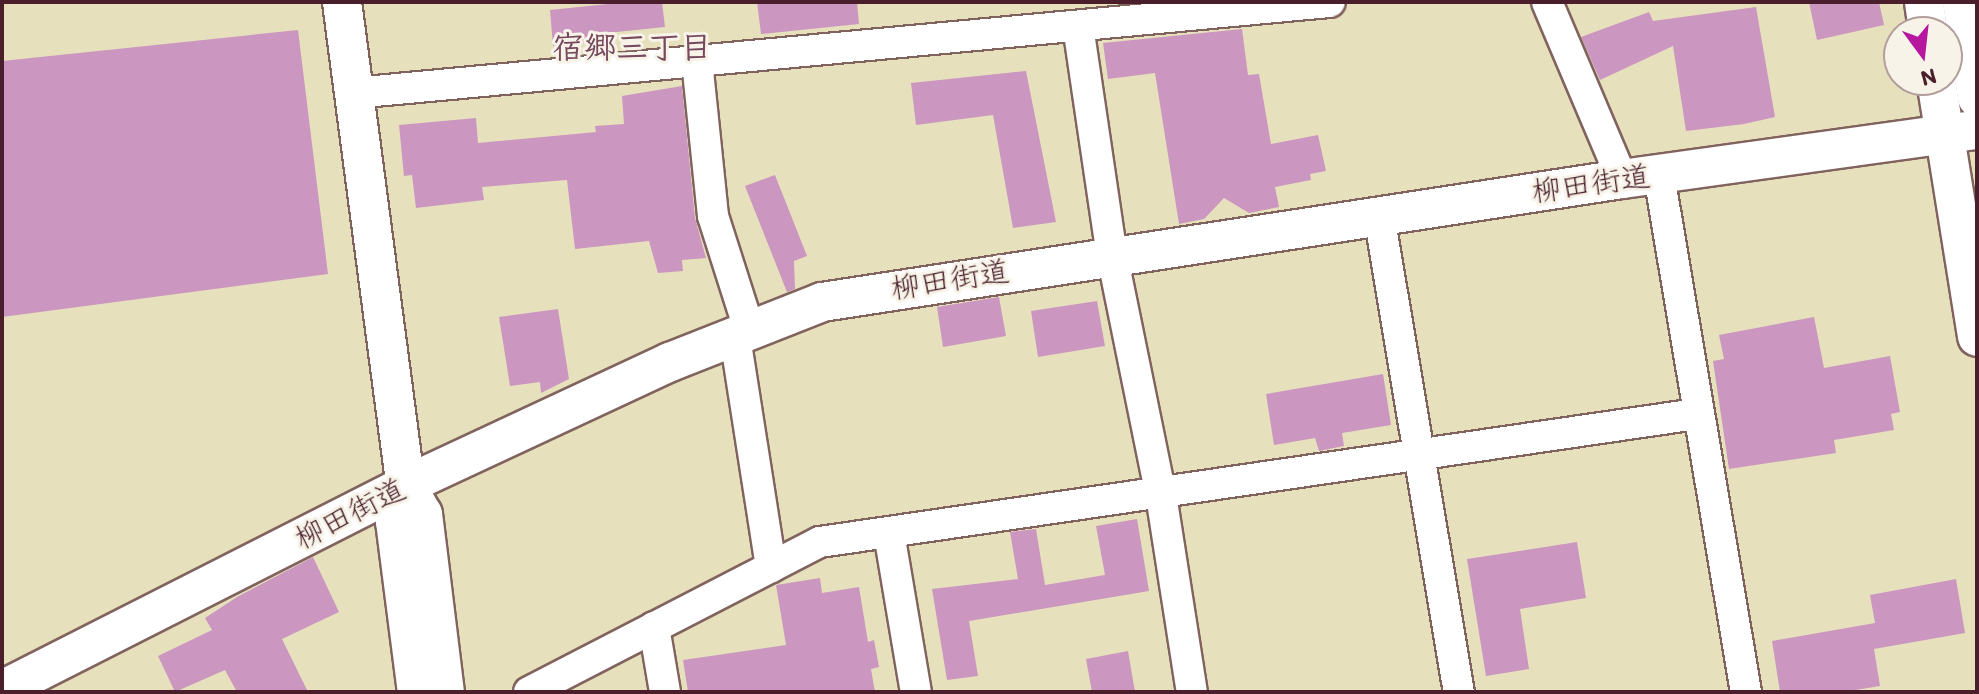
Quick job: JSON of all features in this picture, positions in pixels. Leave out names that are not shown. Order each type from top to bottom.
[{"type":"street","points":[[342,2],[406,485],[423,514],[445,692]]},
{"type":"street","points":[[354,93],[1330,2]]},
{"type":"street","points":[[1547,2],[1622,179]]},
{"type":"street","points":[[1962,2],[1977,98]]},
{"type":"street","points":[[1078,26],[1112,255],[1161,495],[1192,692]]},
{"type":"street","points":[[697,61],[713,216],[742,333],[771,567]]},
{"type":"street","points":[[1944,96],[1961,132],[1977,337]]},
{"type":"street","name":"柳田街道","points":[[2,690],[406,485],[742,333],[822,302],[1379,215],[1961,132]]},
{"type":"street","points":[[1659,175],[1696,414],[1746,692]]},
{"type":"street","points":[[1379,215],[1459,692]]},
{"type":"street","points":[[529,692],[820,542],[1161,495],[1696,414]]},
{"type":"street","points":[[406,485],[395,521],[417,692]]},
{"type":"street","points":[[889,533],[916,692]]},
{"type":"street","points":[[654,627],[665,692]]},
{"type":"building","points":[[627,2],[662,2],[665,27],[607,33],[608,41],[553,46],[550,10]]},
{"type":"building","points":[[757,2],[857,2],[859,24],[761,34]]},
{"type":"building","points":[[1809,2],[1879,2],[1883,25],[1817,40]]},
{"type":"building","points":[[1756,7],[1775,117],[1744,124],[1686,131],[1673,46],[1600,80],[1581,37],[1649,12],[1653,21]]},
{"type":"building","points":[[1242,29],[1248,75],[1259,74],[1271,144],[1318,135],[1326,171],[1310,174],[1311,180],[1275,187],[1279,207],[1249,213],[1224,198],[1204,219],[1179,224],[1155,73],[1108,79],[1103,43]]},
{"type":"building","points":[[298,30],[328,274],[2,317],[2,61]]},
{"type":"building","points":[[1026,71],[1056,222],[1013,228],[993,115],[916,125],[911,83]]},
{"type":"building","points":[[682,86],[695,218],[706,258],[682,260],[683,271],[658,273],[649,241],[575,249],[567,180],[482,187],[484,200],[416,208],[412,175],[404,176],[399,125],[476,118],[478,143],[596,132],[595,126],[624,124],[622,96]]},
{"type":"building","points":[[775,175],[807,256],[794,261],[795,289],[787,292],[745,186]]},
{"type":"building","points":[[999,297],[1006,336],[943,347],[937,307]]},
{"type":"building","points":[[1097,301],[1105,346],[1038,357],[1031,311]]},
{"type":"building","points":[[558,309],[569,379],[541,393],[540,382],[510,386],[499,317]]},
{"type":"building","points":[[1814,317],[1824,368],[1890,356],[1900,412],[1891,414],[1894,430],[1834,440],[1836,453],[1729,469],[1713,361],[1724,359],[1719,335]]},
{"type":"building","points":[[1383,374],[1391,425],[1342,433],[1344,446],[1319,451],[1315,438],[1274,445],[1266,394]]},
{"type":"building","points":[[1137,519],[1149,591],[969,621],[978,676],[947,680],[932,589],[1018,579],[1010,532],[1036,529],[1045,585],[1105,575],[1096,526]]},
{"type":"building","points":[[1577,542],[1586,598],[1520,609],[1529,669],[1486,676],[1467,559]]},
{"type":"building","points":[[313,557],[339,612],[282,639],[308,692],[237,692],[225,670],[175,692],[158,656],[212,630],[205,618],[237,597]]},
{"type":"building","points":[[820,578],[822,593],[859,587],[868,642],[874,640],[879,667],[871,669],[875,692],[688,692],[683,660],[786,645],[776,585]]},
{"type":"building","points":[[1956,579],[1965,633],[1874,649],[1880,686],[1843,692],[1780,692],[1772,641],[1875,623],[1870,595]]},
{"type":"building","points":[[1128,651],[1135,692],[1092,692],[1086,659]]},
{"type":"district","name":"宿郷三丁目","points":[[632,47]]}]
